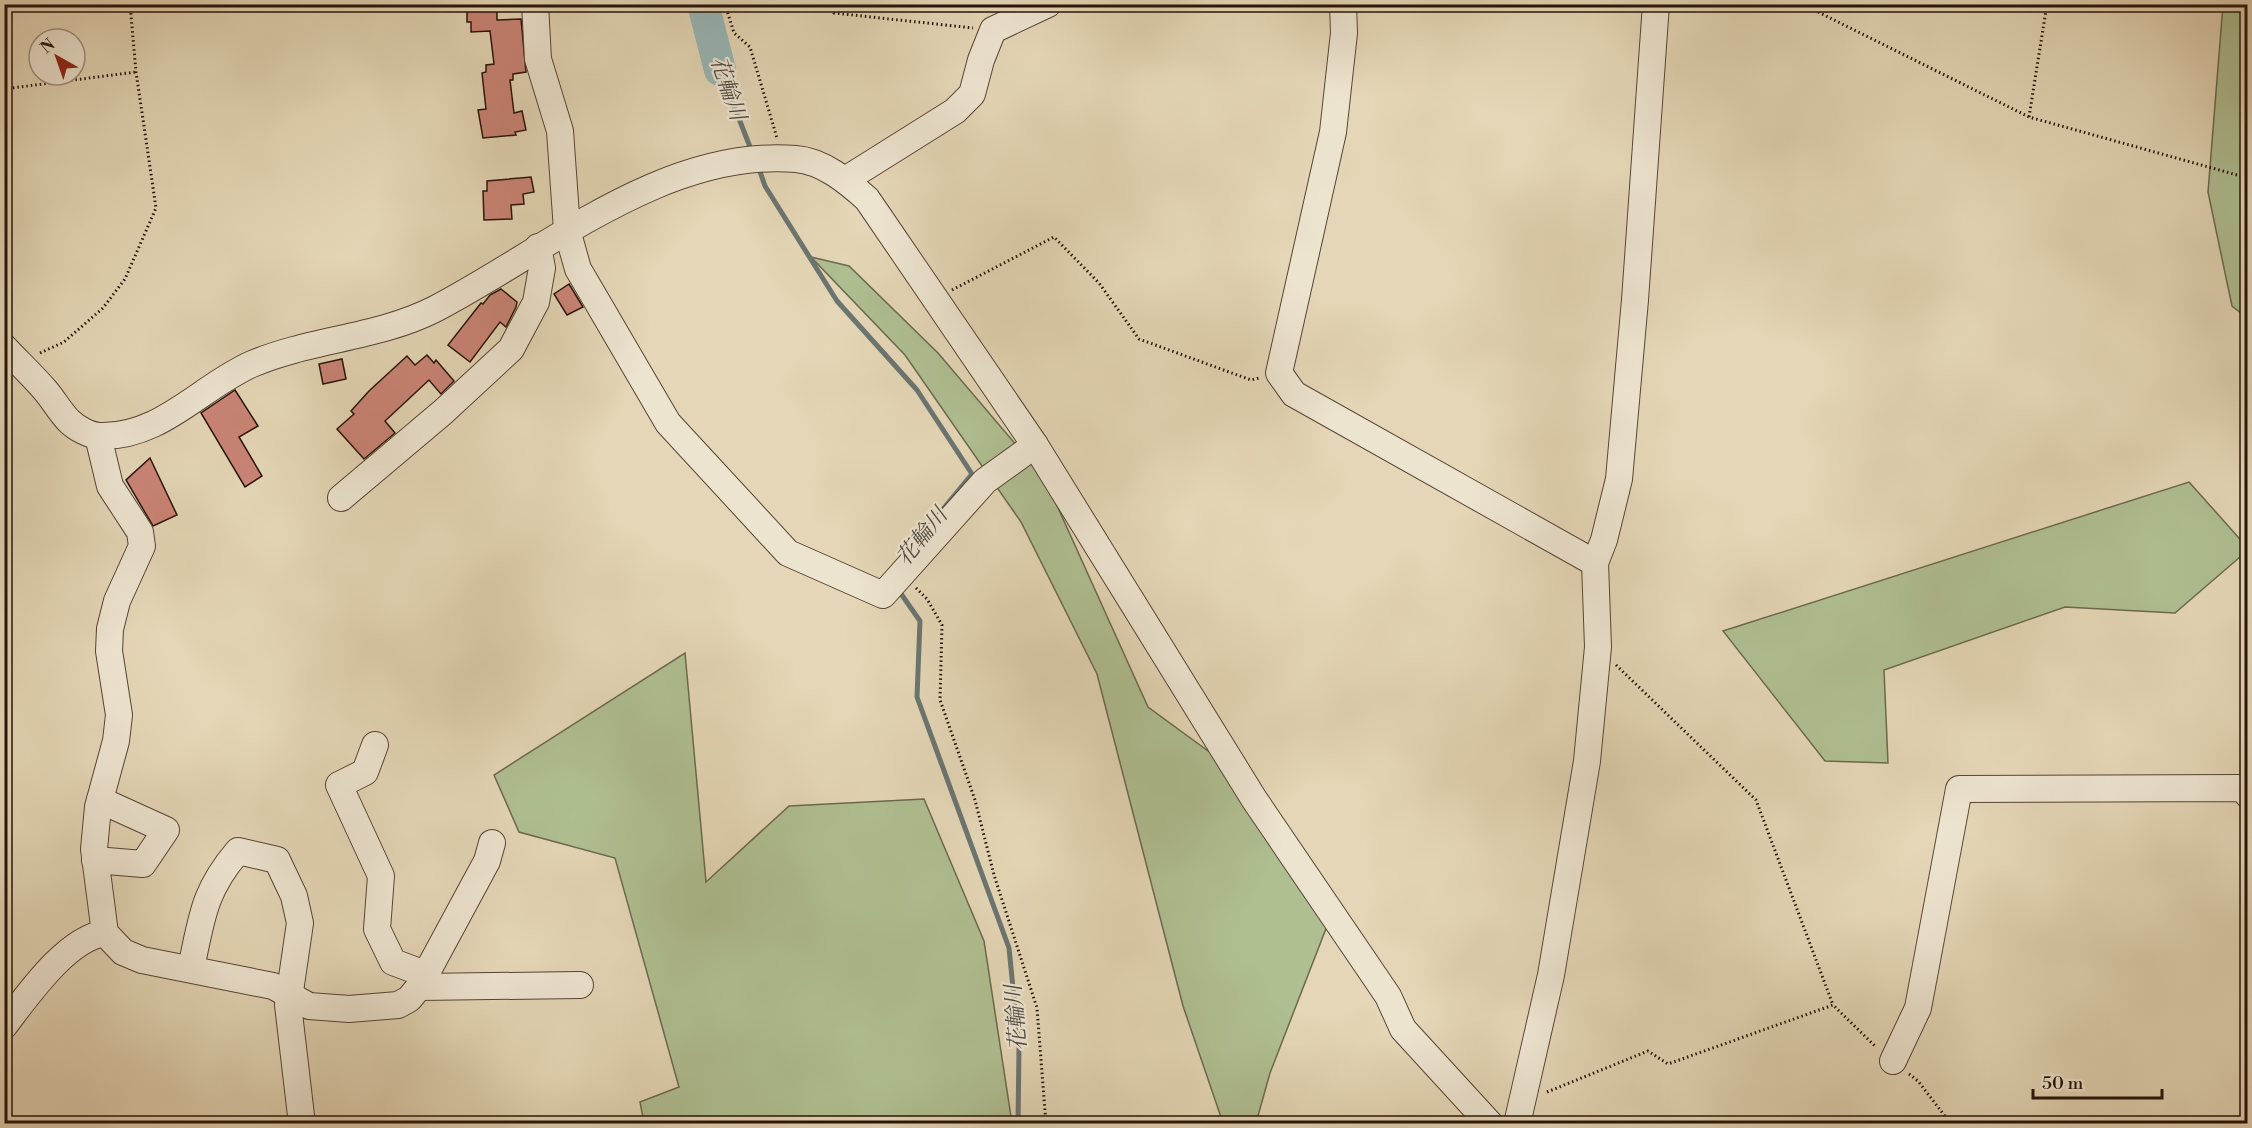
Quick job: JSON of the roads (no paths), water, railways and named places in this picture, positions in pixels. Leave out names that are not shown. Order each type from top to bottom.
[{"type":"street","points":[[535,4],[538,59],[560,131],[567,231],[578,269],[668,423],[788,553],[883,595],[985,481],[1035,446]]},
{"type":"street","points":[[845,180],[955,111],[972,94],[981,60],[993,30],[1048,4]]},
{"type":"street","points":[[1343,4],[1344,33],[1333,132],[1279,373],[1294,394],[1595,562]]},
{"type":"street","points":[[1520,1112],[1551,975],[1587,761],[1598,647],[1595,562],[1604,540],[1619,479],[1635,300],[1656,4]]},
{"type":"street","points":[[12,355],[69,421],[85,432],[98,436],[135,432],[168,417],[250,365],[303,346],[399,325],[435,309],[629,196],[690,173],[747,161],[798,159],[845,180],[867,199],[1035,446],[1254,799],[1388,996],[1403,1029],[1490,1124]]},
{"type":"street","points":[[341,498],[443,412],[511,349],[536,302],[542,268],[538,248]]},
{"type":"street","points":[[98,436],[110,486],[140,532],[142,546],[117,601],[110,628],[109,651],[119,715],[116,741],[100,800],[94,849],[105,933],[123,952],[141,960],[191,968],[273,986],[309,1006],[349,1009],[398,1005],[409,999],[422,980],[487,861],[492,843]]},
{"type":"street","points":[[375,745],[365,772],[339,785],[381,876],[377,929],[393,962],[422,980],[580,985]]},
{"type":"street","points":[[1893,1061],[1918,1008],[1959,789],[2243,788],[2247,795]]},
{"type":"street","points":[[95,860],[143,864],[166,830],[100,800]]},
{"type":"street","points":[[191,968],[206,899],[221,871],[238,851],[277,860],[294,896],[300,923],[297,957],[288,995],[302,1124]]},
{"type":"street","points":[[4,1026],[65,955],[92,935],[105,933]]},
{"type":"waterway","name":"花輪川","points":[[703,4],[720,70]]},
{"type":"waterway","name":"花輪川","points":[[720,70],[752,152]]},
{"type":"waterway","name":"花輪川","points":[[758,166],[765,186],[837,301],[917,390],[972,474],[939,514]]},
{"type":"waterway","name":"花輪川","points":[[897,588],[920,621],[917,697],[1009,948],[1019,1048],[1018,1124]]}]
